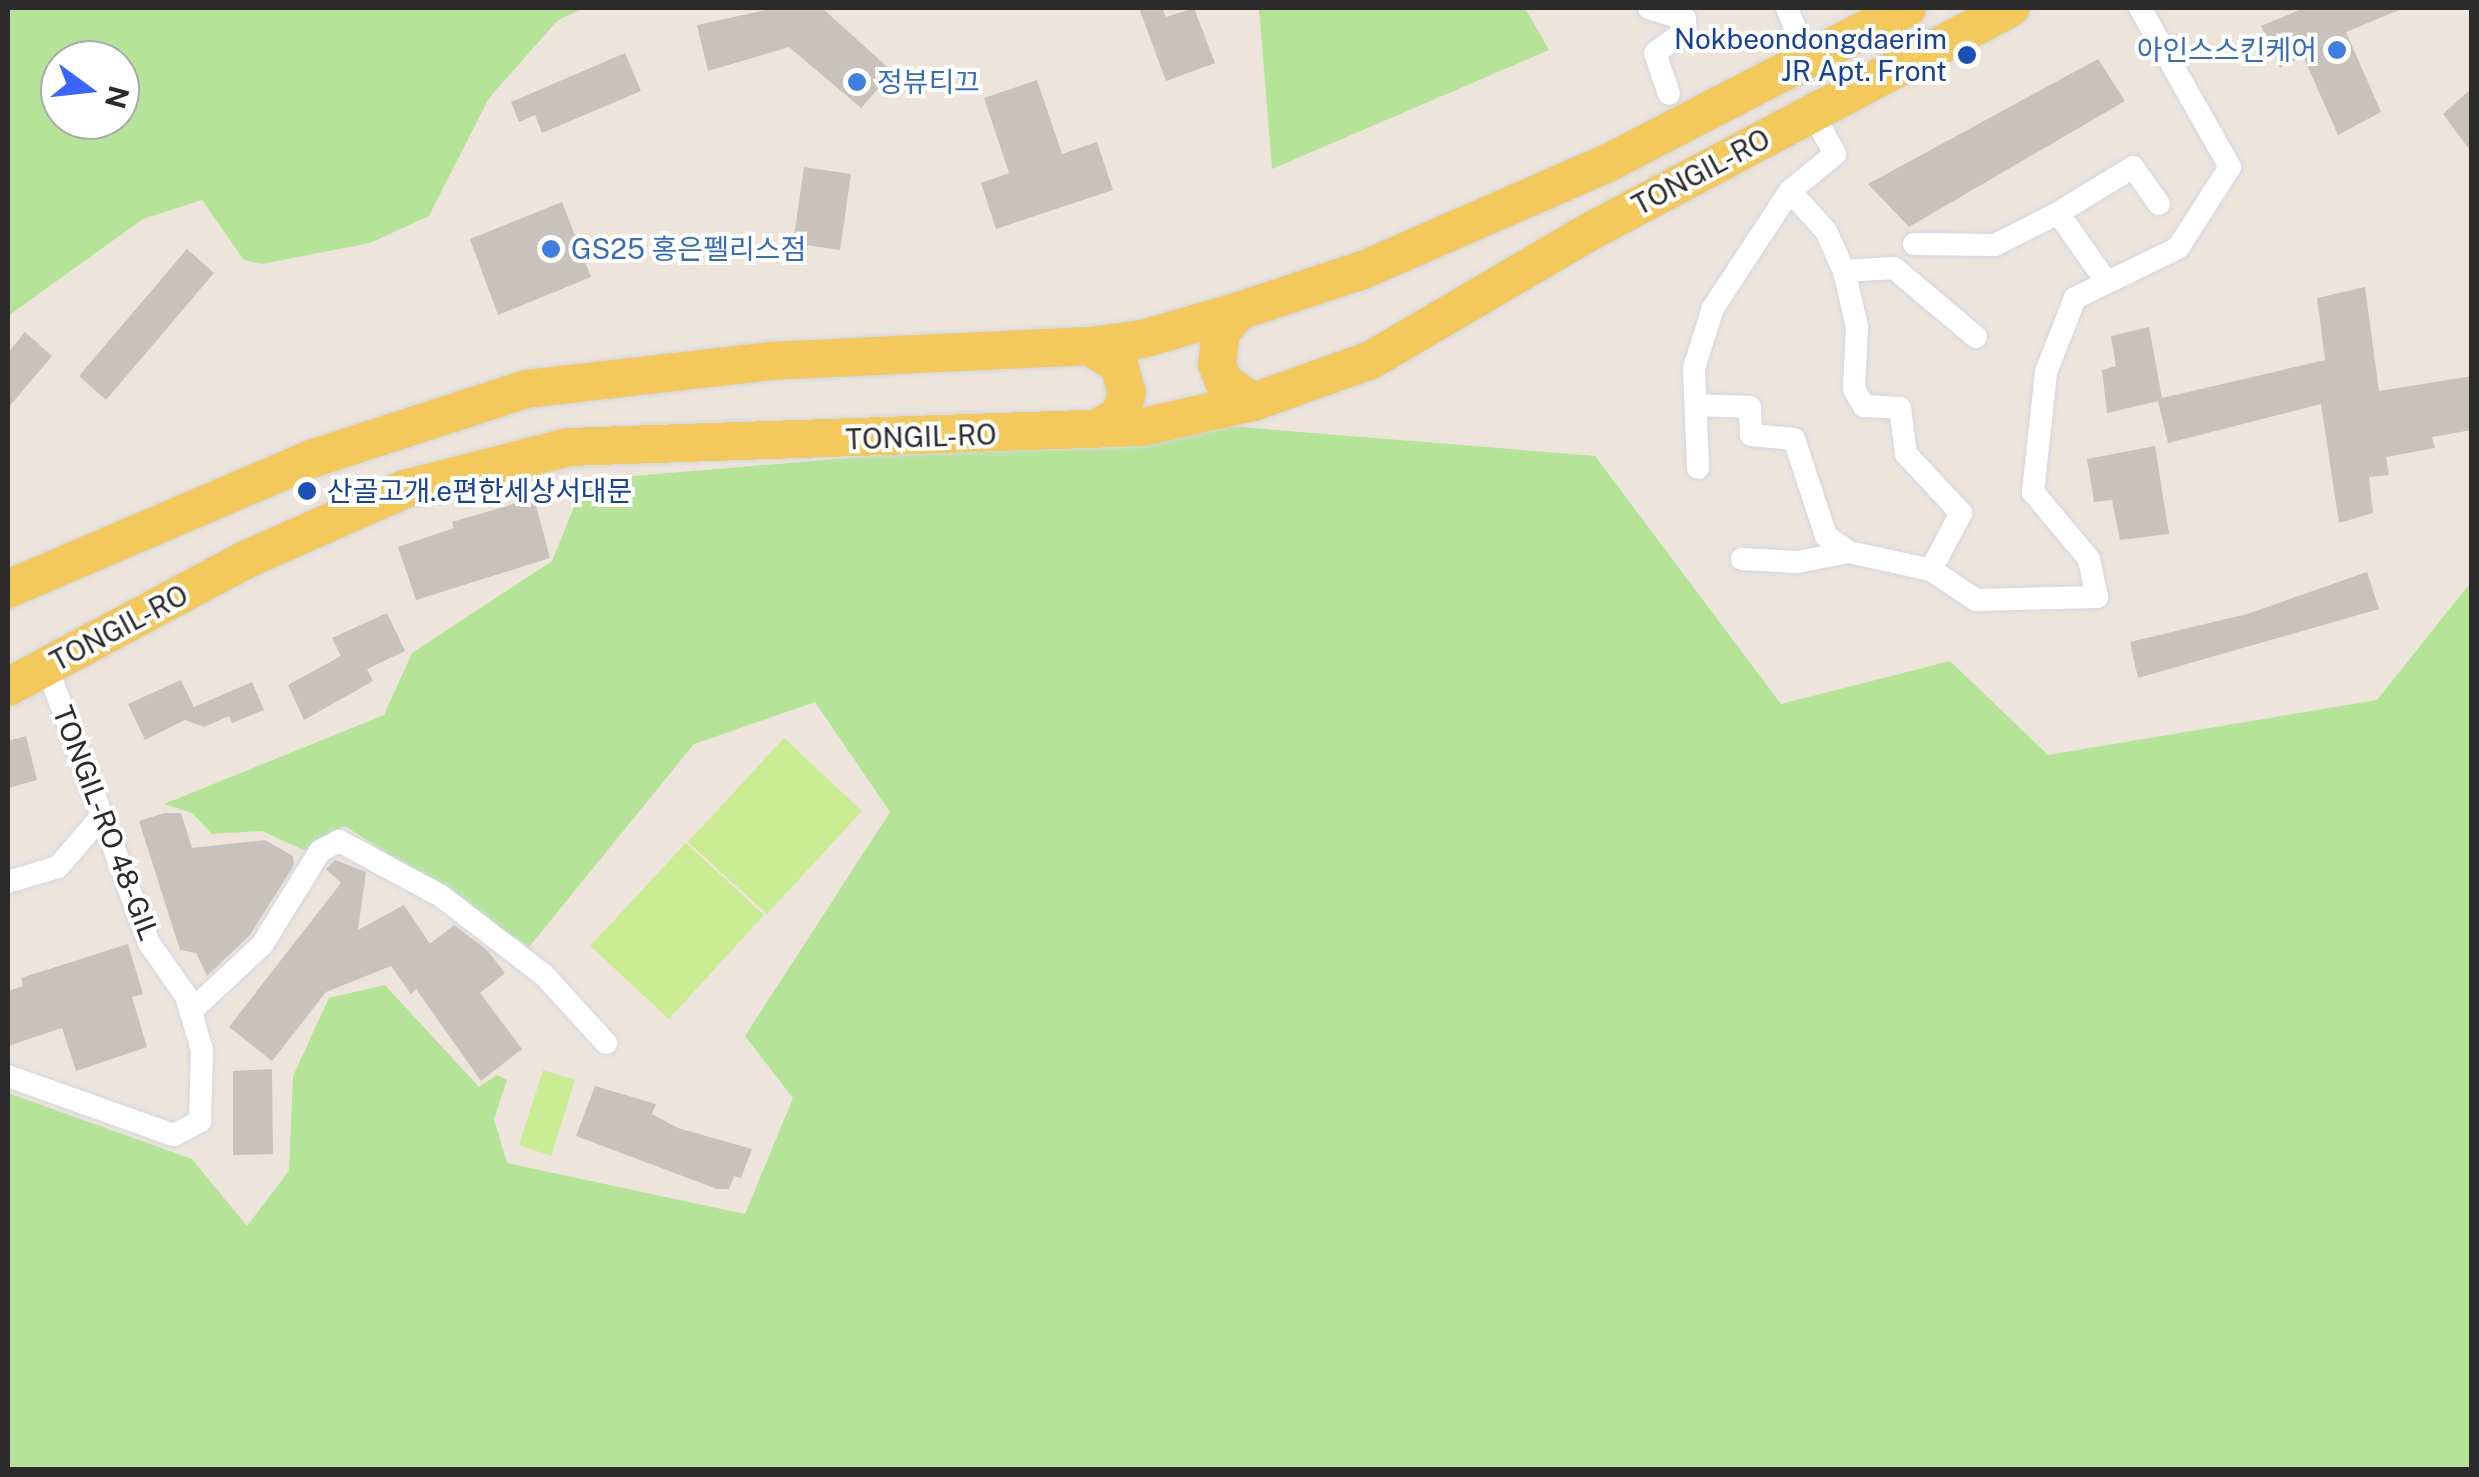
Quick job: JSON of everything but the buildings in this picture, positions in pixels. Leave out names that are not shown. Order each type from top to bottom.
[{"type":"main road","name":"TONGIL-RO","points":[[8,589],[311,459],[526,389],[770,361],[1089,346],[1143,339],[1239,311],[1362,270],[1608,163],[1907,8]]},
{"type":"main road","name":"TONGIL-RO","points":[[8,687],[245,560],[405,488],[569,447],[1097,430],[1164,424],[1252,402],[1371,360],[1812,112],[2012,8]]},
{"type":"main road","points":[[1239,311],[1222,332],[1218,364],[1224,382],[1252,402]]},
{"type":"main road","points":[[1089,346],[1119,365],[1127,392],[1120,415],[1097,430]]},
{"type":"street","points":[[1649,8],[1684,19],[1679,36],[1655,53],[1668,94]]},
{"type":"street","points":[[1787,8],[1808,58]]},
{"type":"street","points":[[1696,405],[1750,407],[1751,436],[1794,439],[1826,536],[1849,552],[1930,570],[1976,600],[2097,598],[2090,559],[2033,492],[2046,372],[2074,298],[2178,248],[2230,167],[2140,8]]},
{"type":"street","name":"TONGIL-RO","points":[[1698,468],[1694,368],[1713,308],[1790,191],[1835,154],[1812,112]]},
{"type":"street","points":[[1914,244],[1995,245],[2134,168],[2159,204]]},
{"type":"street","points":[[1790,191],[1826,231],[1844,270],[1857,327],[1854,389],[1864,406],[1900,408],[1906,454],[1961,513],[1930,570]]},
{"type":"street","points":[[2058,213],[2106,281]]},
{"type":"street","points":[[1844,270],[1894,268],[1976,337]]},
{"type":"street","points":[[1742,559],[1797,562],[1849,552]]},
{"type":"street","name":"TONGIL-RO 48-GIL","points":[[8,1076],[174,1135],[200,1121],[202,1050],[190,1011],[149,943],[48,666]]},
{"type":"street","points":[[8,882],[58,866],[101,817]]},
{"type":"street","points":[[190,1011],[262,946],[320,851],[339,840],[441,896],[544,976],[606,1043]]},
{"type":"green space","points":[[8,8],[584,8],[558,20],[489,98],[429,216],[370,243],[262,264],[244,260],[202,200],[143,219],[8,316]]},
{"type":"green space","points":[[1259,8],[1525,8],[1549,50],[1272,169]]},
{"type":"green space","points":[[1228,426],[1595,456],[1781,704],[1950,661],[2048,755],[2377,700],[2471,582],[2471,1469],[8,1470],[8,1093],[192,1159],[247,1226],[289,1171],[293,1076],[329,998],[385,985],[479,1087],[497,1075],[507,1080],[494,1119],[507,1163],[745,1214],[793,1098],[745,1036],[890,812],[815,702],[694,744],[529,947],[345,826],[306,851],[262,831],[212,834],[192,813],[164,804],[384,715],[412,653],[552,561],[585,480]]},
{"type":"green space","points":[[784,738],[862,811],[767,914],[688,842]]},
{"type":"green space","points":[[686,843],[764,915],[669,1019],[590,946]]},
{"type":"green space","points":[[543,1070],[575,1080],[551,1156],[519,1145]]},
{"type":"place","name":"아인스스킨케어","points":[[2337,50]]},
{"type":"place","name":"Nokbeondongdaerim JR Apt. Front","points":[[1967,55]]},
{"type":"place","name":"정뷰티끄","points":[[857,82]]},
{"type":"place","name":"GS25 홍은펠리스점","points":[[551,249]]},
{"type":"place","name":"산골고개.e편한세상서대문","points":[[307,491]]}]
